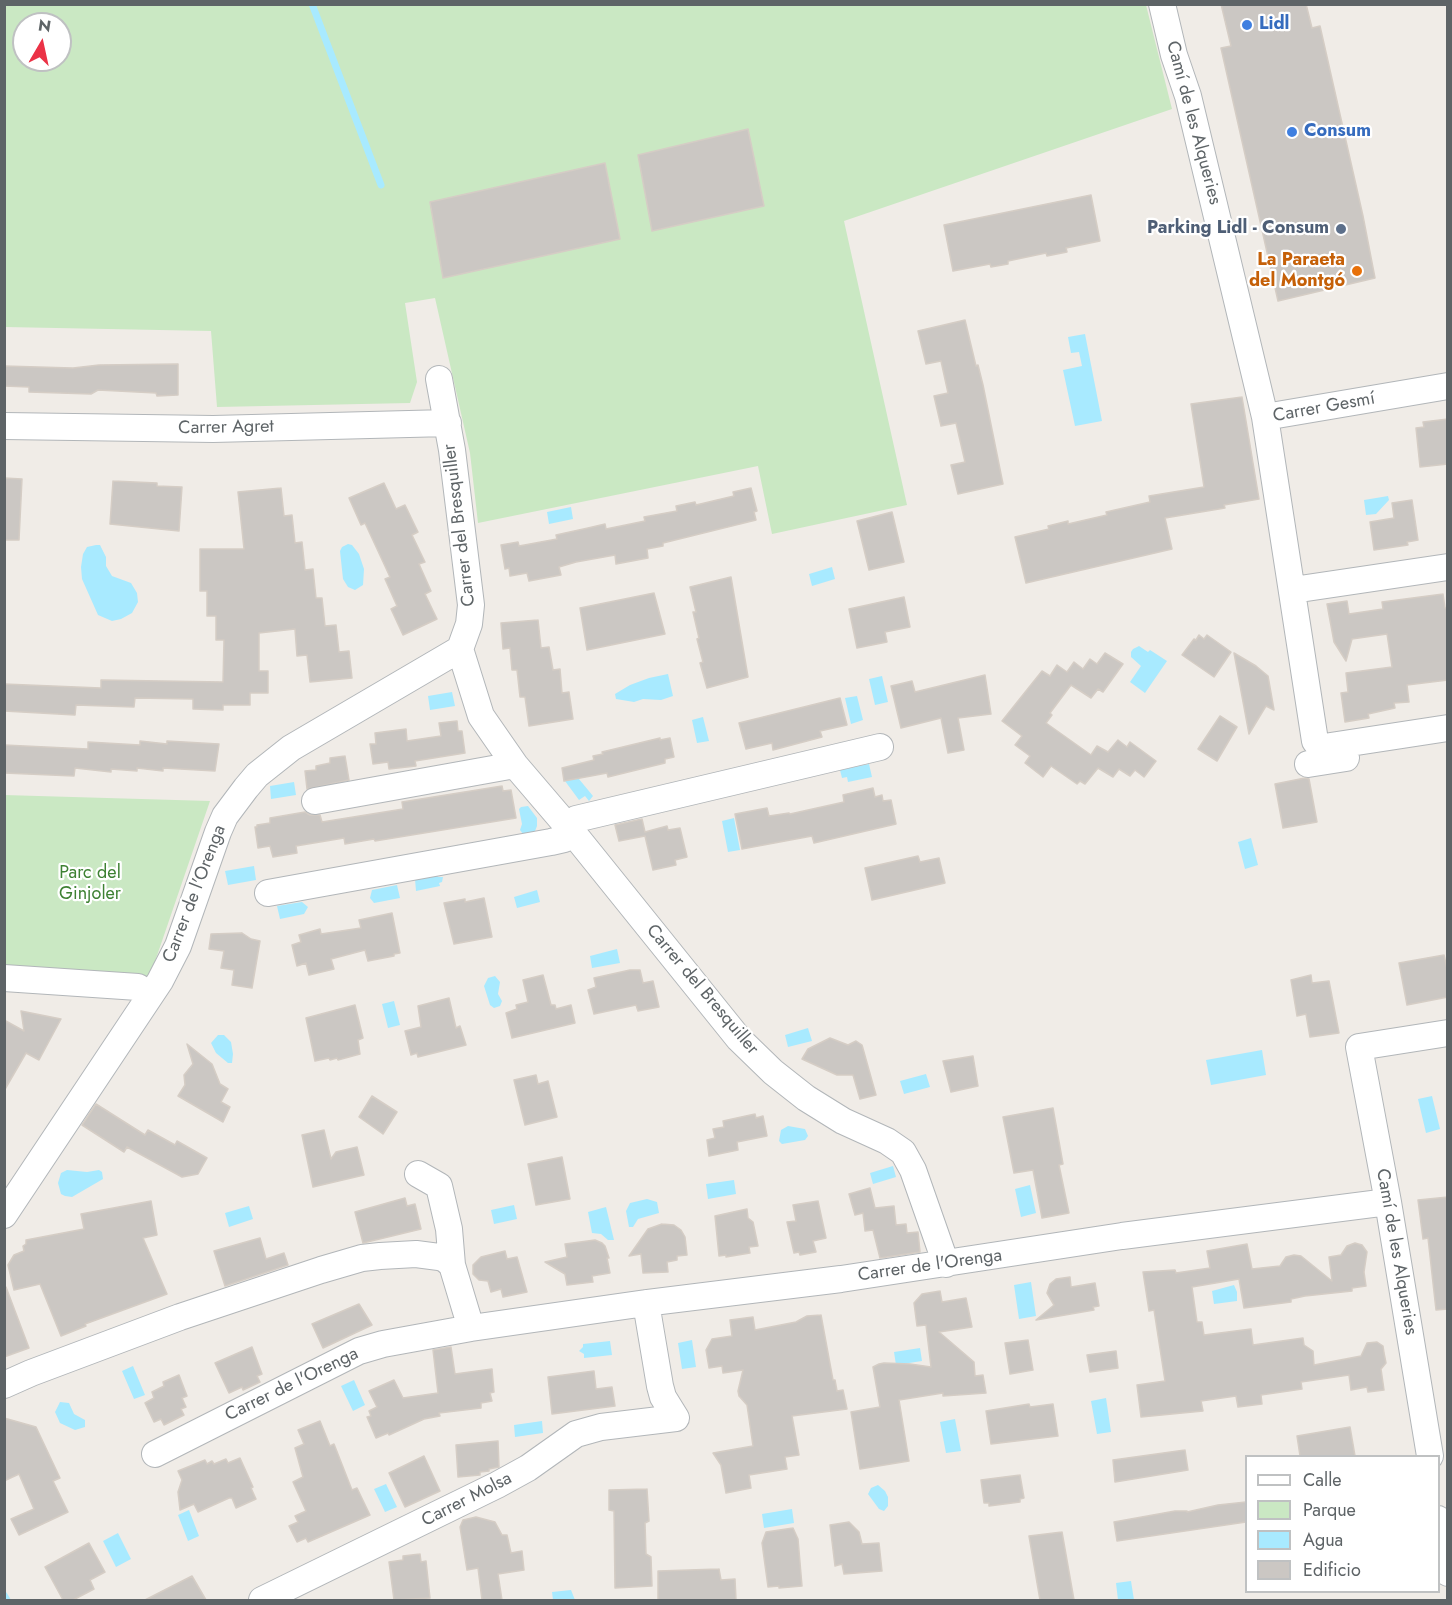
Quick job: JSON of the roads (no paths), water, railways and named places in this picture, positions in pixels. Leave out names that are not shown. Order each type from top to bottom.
[{"type":"street","name":"Camí de les Alqueries","points":[[1162,4],[1191,107],[1265,417]]},
{"type":"street","name":"Carrer del Bresquiller","points":[[439,379],[456,477],[471,612],[460,650],[481,716],[515,765],[570,829],[739,1039],[790,1087],[822,1109],[866,1133],[887,1141],[903,1152],[913,1170],[946,1264]]},
{"type":"street","name":"Carrer Gesmí","points":[[1448,386],[1265,417],[1315,741],[1324,747],[1448,728]]},
{"type":"street","name":"Carrer Agret","points":[[4,426],[213,429],[448,423]]},
{"type":"street","points":[[1293,590],[1448,567]]},
{"type":"street","name":"Carrer de l'Orenga","points":[[4,1215],[150,995],[178,946],[210,851],[225,816],[257,775],[291,748],[460,650]]},
{"type":"street","points":[[1308,764],[1448,742]]},
{"type":"street","points":[[268,893],[564,839],[576,819],[880,747]]},
{"type":"street","points":[[315,801],[515,765]]},
{"type":"street","points":[[4,978],[138,987],[150,995]]},
{"type":"street","name":"Camí de les Alqueries","points":[[1430,1455],[1388,1202],[1359,1047],[1448,1033]]},
{"type":"street","points":[[418,1174],[439,1186],[449,1229],[452,1265],[471,1328]]},
{"type":"street","name":"Carrer de l'Orenga","points":[[156,1454],[359,1351],[383,1344],[471,1328],[646,1303],[946,1264],[1122,1236],[1388,1202]]},
{"type":"street","points":[[4,1385],[180,1317],[343,1263],[380,1256],[416,1254],[439,1257],[452,1265]]},
{"type":"street","name":"Carrer Molsa","points":[[262,1600],[497,1485],[528,1468],[576,1434],[601,1427],[676,1418],[663,1397],[660,1386],[646,1303]]},
{"type":"street","points":[[1440,1530],[1448,1573]]},
{"type":"water","points":[[1085,334],[1102,421],[1075,426],[1063,370],[1082,366],[1079,352],[1071,353],[1068,337]]},
{"type":"water","points":[[1388,496],[1389,500],[1376,514],[1366,515],[1364,500]]},
{"type":"water","points":[[571,507],[573,519],[549,524],[547,512]]},
{"type":"water","points":[[348,544],[352,545],[359,554],[364,569],[363,585],[355,590],[348,587],[343,579],[340,551]]},
{"type":"water","points":[[100,545],[106,557],[106,566],[112,576],[131,583],[137,593],[138,602],[132,613],[121,619],[112,621],[98,615],[82,579],[83,554],[87,547]]},
{"type":"water","points":[[832,567],[835,579],[812,586],[809,574]]},
{"type":"water","points":[[1139,646],[1167,661],[1145,693],[1130,682],[1141,666],[1131,657],[1133,649]]},
{"type":"water","points":[[668,674],[673,696],[661,700],[643,699],[634,702],[616,699],[615,694],[630,685]]},
{"type":"water","points":[[882,676],[888,702],[875,705],[869,679]]},
{"type":"water","points":[[452,692],[455,706],[430,710],[428,696]]},
{"type":"water","points":[[857,696],[863,720],[851,724],[845,698]]},
{"type":"water","points":[[703,717],[709,741],[697,743],[692,720]]},
{"type":"water","points":[[869,764],[872,777],[848,782],[847,777],[842,778],[840,770]]},
{"type":"water","points":[[574,773],[593,796],[589,801],[585,796],[579,800],[565,781]]},
{"type":"water","points":[[294,782],[296,795],[271,799],[270,786]]},
{"type":"water","points":[[528,806],[537,818],[537,826],[535,831],[527,835],[520,830],[522,824],[519,809]]},
{"type":"water","points":[[734,818],[740,850],[728,852],[722,821]]},
{"type":"water","points":[[1251,838],[1258,865],[1245,869],[1238,842]]},
{"type":"water","points":[[254,866],[256,880],[228,885],[225,871]]},
{"type":"water","points":[[437,874],[438,877],[443,877],[442,882],[439,883],[440,886],[416,891],[415,879]]},
{"type":"water","points":[[397,885],[400,898],[374,903],[370,898],[372,890]]},
{"type":"water","points":[[537,890],[540,902],[517,908],[514,897]]},
{"type":"water","points":[[302,902],[308,907],[304,914],[280,919],[277,906]]},
{"type":"water","points":[[617,949],[620,963],[592,968],[590,956]]},
{"type":"water","points":[[495,976],[500,982],[498,994],[502,1001],[500,1006],[494,1008],[490,1005],[484,986],[488,978]]},
{"type":"water","points":[[394,1001],[400,1025],[388,1028],[382,1004]]},
{"type":"water","points":[[808,1028],[812,1041],[788,1047],[785,1035]]},
{"type":"water","points":[[218,1035],[224,1035],[231,1042],[232,1063],[228,1063],[216,1053],[211,1043]]},
{"type":"water","points":[[1262,1050],[1266,1075],[1211,1085],[1206,1060]]},
{"type":"water","points":[[926,1074],[930,1087],[904,1094],[900,1081]]},
{"type":"water","points":[[1432,1096],[1440,1129],[1426,1133],[1418,1099]]},
{"type":"water","points":[[788,1126],[805,1129],[808,1136],[805,1140],[782,1144],[779,1141],[781,1130]]},
{"type":"water","points":[[893,1166],[896,1177],[873,1184],[870,1173]]},
{"type":"water","points":[[67,1170],[87,1172],[99,1170],[102,1172],[103,1179],[72,1197],[65,1196],[61,1194],[58,1183],[61,1173]]},
{"type":"water","points":[[734,1180],[736,1194],[708,1199],[706,1184]]},
{"type":"water","points":[[1030,1185],[1036,1213],[1021,1217],[1015,1189]]},
{"type":"water","points":[[647,1199],[657,1202],[659,1213],[638,1219],[633,1227],[629,1227],[626,1211],[630,1203]]},
{"type":"water","points":[[514,1205],[517,1219],[494,1224],[491,1210]]},
{"type":"water","points":[[249,1206],[253,1219],[229,1227],[225,1213]]},
{"type":"water","points":[[606,1207],[614,1240],[608,1240],[601,1234],[592,1233],[588,1212]]},
{"type":"water","points":[[1031,1282],[1036,1316],[1019,1319],[1014,1285]]},
{"type":"water","points":[[1234,1285],[1237,1301],[1214,1304],[1212,1291]]},
{"type":"water","points":[[692,1340],[696,1367],[682,1369],[678,1343]]},
{"type":"water","points":[[610,1341],[612,1355],[584,1358],[584,1354],[579,1351],[583,1344]]},
{"type":"water","points":[[920,1348],[922,1361],[896,1365],[894,1352]]},
{"type":"water","points":[[133,1366],[145,1395],[134,1399],[122,1371]]},
{"type":"water","points":[[354,1380],[365,1405],[353,1411],[341,1386]]},
{"type":"water","points":[[1106,1398],[1111,1432],[1097,1434],[1091,1401]]},
{"type":"water","points":[[60,1402],[69,1403],[74,1414],[85,1420],[85,1427],[75,1430],[60,1423],[55,1412]]},
{"type":"water","points":[[955,1419],[961,1451],[946,1453],[940,1422]]},
{"type":"water","points":[[542,1421],[543,1433],[515,1437],[514,1425]]},
{"type":"water","points":[[386,1484],[397,1507],[385,1512],[374,1489]]},
{"type":"water","points":[[878,1485],[888,1497],[888,1506],[884,1511],[879,1509],[868,1494],[871,1488]]},
{"type":"water","points":[[792,1509],[794,1523],[764,1528],[762,1514]]},
{"type":"water","points":[[189,1510],[199,1536],[188,1541],[178,1515]]},
{"type":"water","points":[[118,1533],[131,1559],[116,1567],[103,1541]]},
{"type":"water","points":[[1131,1581],[1134,1600],[1118,1600],[1116,1583]]},
{"type":"water","points":[[571,1590],[575,1600],[553,1600],[552,1592]]},
{"type":"waterway","points":[[312,4],[381,185]]},
{"type":"waterway","points":[[4,1595],[7,1600]]},
{"type":"place","name":"Lidl","points":[[1247,25]]},
{"type":"place","name":"Consum","points":[[1292,132]]},
{"type":"place","name":"Parking Lidl - Consum","points":[[1341,229]]},
{"type":"place","name":"La Paraeta del Montgó","points":[[1357,271]]},
{"type":"park label","name":"Parc del Ginjoler","points":[[90,884]]}]
